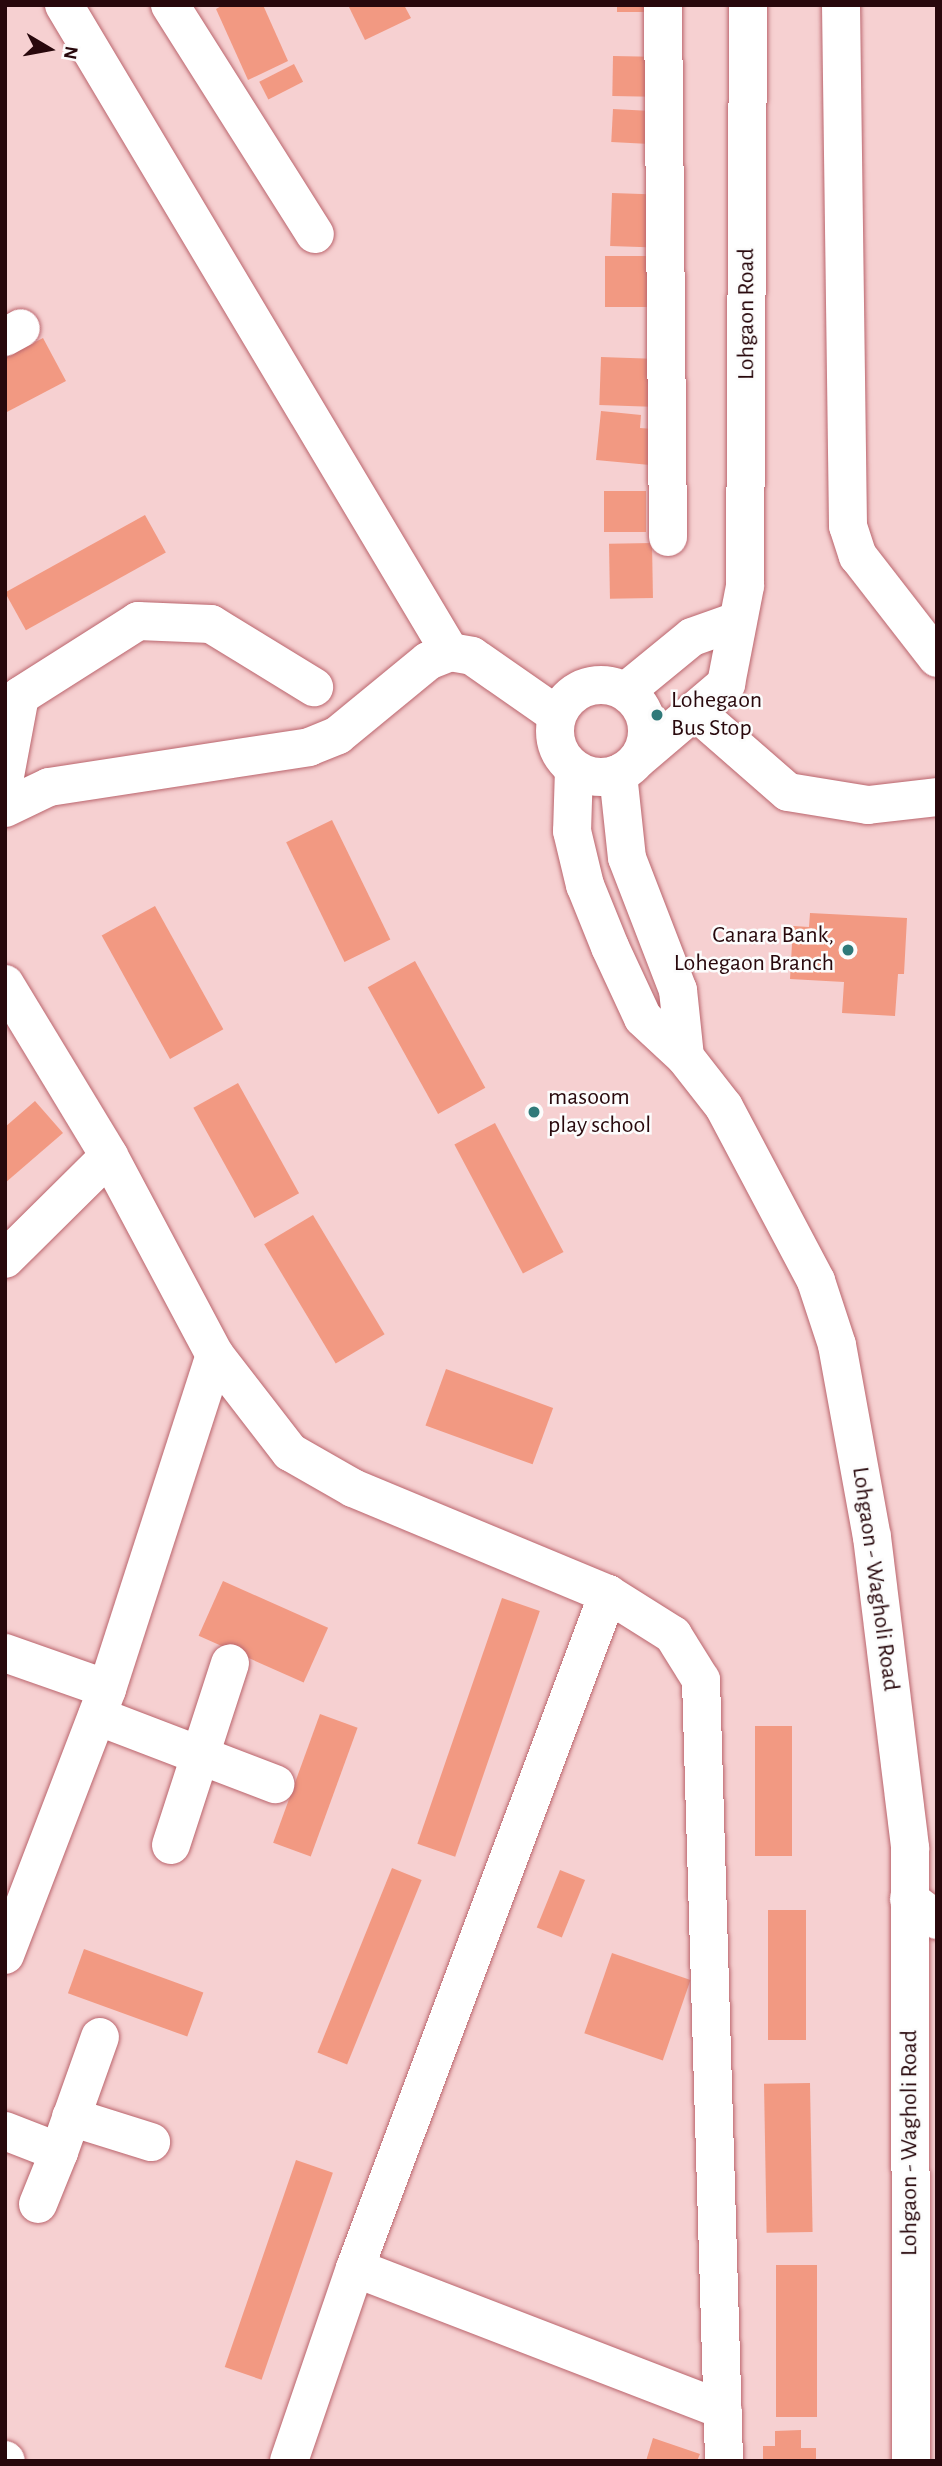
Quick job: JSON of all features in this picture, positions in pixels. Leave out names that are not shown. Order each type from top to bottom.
[{"type":"main road","points":[[64,5],[450,652]]},
{"type":"main road","points":[[170,5],[315,234]]},
{"type":"main road","points":[[663,5],[668,537]]},
{"type":"main road","name":"Lohgaon Road","points":[[628,766],[726,684],[745,586],[748,5]]},
{"type":"main road","points":[[841,5],[848,526],[858,556],[937,658]]},
{"type":"main road","points":[[5,776],[19,696],[138,621],[211,624],[314,687]]},
{"type":"main road","points":[[626,691],[692,637],[737,621]]},
{"type":"main road","points":[[5,808],[49,787],[309,747],[338,735],[428,661],[450,652],[472,656],[557,715]]},
{"type":"main road","points":[[628,766],[596,777],[575,769],[556,745],[557,715],[563,702],[586,686],[600,684],[626,691],[645,716],[648,730],[628,766],[627,859],[678,990],[685,1057]]},
{"type":"main road","points":[[695,711],[788,792],[868,804],[937,797]]},
{"type":"main road","name":"Lohgaon - Wagholi Road","points":[[575,769],[572,831],[584,885],[643,1018],[685,1057],[724,1107],[816,1281],[837,1345],[872,1537],[923,1851],[911,2461]]},
{"type":"main road","points":[[5,984],[109,1156],[215,1355],[290,1451],[353,1488],[608,1594],[673,1635],[701,1680],[724,2461]]},
{"type":"main road","points":[[5,1259],[109,1156]]},
{"type":"main road","points":[[5,1955],[102,1703],[215,1355]]},
{"type":"main road","points":[[289,2461],[355,2268],[608,1594]]},
{"type":"main road","points":[[5,1653],[198,1755],[275,1784]]},
{"type":"main road","points":[[171,1845],[230,1663]]},
{"type":"main road","points":[[38,2204],[100,2037]]},
{"type":"main road","points":[[5,2131],[151,2142]]},
{"type":"main road","points":[[355,2268],[723,2410]]},
{"type":"building","points":[[223,5],[263,5],[288,61],[248,80],[216,9]]},
{"type":"building","points":[[348,5],[404,5],[411,18],[365,40]]},
{"type":"building","points":[[617,5],[650,5],[650,12],[617,12]]},
{"type":"building","points":[[613,56],[652,57],[651,97],[612,96]]},
{"type":"building","points":[[294,64],[303,82],[268,100],[259,82]]},
{"type":"building","points":[[613,109],[656,111],[654,144],[611,142]]},
{"type":"building","points":[[612,193],[649,194],[647,247],[610,246]]},
{"type":"building","points":[[605,256],[655,256],[655,307],[605,307]]},
{"type":"building","points":[[43,338],[66,381],[5,413],[5,358]]},
{"type":"building","points":[[601,357],[652,359],[650,407],[599,405]]},
{"type":"building","points":[[601,411],[641,415],[640,428],[654,429],[650,465],[596,460]]},
{"type":"building","points":[[604,491],[646,491],[646,532],[604,532]]},
{"type":"building","points":[[145,515],[166,553],[26,630],[5,593]]},
{"type":"building","points":[[652,543],[653,598],[610,599],[609,544]]},
{"type":"building","points":[[332,820],[390,940],[344,962],[286,842]]},
{"type":"building","points":[[155,906],[223,1029],[170,1059],[102,936]]},
{"type":"building","name":"Canara Bank, Lohegaon Branch","points":[[810,913],[907,918],[904,974],[898,974],[895,1016],[842,1013],[844,982],[790,979],[793,926],[809,927]]},
{"type":"building","points":[[415,961],[485,1088],[438,1114],[368,987]]},
{"type":"building","points":[[238,1083],[299,1193],[254,1218],[193,1108]]},
{"type":"building","points":[[35,1101],[63,1133],[5,1183],[5,1127]]},
{"type":"building","points":[[495,1123],[564,1252],[523,1274],[454,1145]]},
{"type":"building","points":[[313,1215],[385,1334],[336,1364],[264,1244]]},
{"type":"building","points":[[446,1369],[553,1408],[533,1464],[425,1425]]},
{"type":"building","points":[[223,1581],[328,1628],[304,1683],[199,1636]]},
{"type":"building","points":[[502,1598],[540,1611],[455,1857],[417,1844]]},
{"type":"building","points":[[320,1714],[358,1728],[311,1856],[273,1843]]},
{"type":"building","points":[[755,1726],[792,1726],[792,1856],[755,1856]]},
{"type":"building","points":[[392,1868],[422,1880],[347,2064],[317,2053]]},
{"type":"building","points":[[560,1870],[585,1880],[562,1938],[537,1927]]},
{"type":"building","points":[[768,1910],[806,1910],[806,2040],[768,2040]]},
{"type":"building","points":[[84,1949],[203,1992],[187,2037],[68,1993]]},
{"type":"building","points":[[612,1953],[690,1980],[663,2060],[584,2033]]},
{"type":"building","points":[[810,2083],[813,2232],[767,2233],[764,2084]]},
{"type":"building","points":[[296,2160],[333,2173],[262,2380],[225,2367]]},
{"type":"building","points":[[776,2265],[817,2265],[817,2417],[776,2417]]},
{"type":"building","points":[[801,2430],[801,2448],[816,2448],[816,2461],[763,2461],[763,2446],[775,2446],[775,2431]]},
{"type":"building","points":[[653,2438],[700,2454],[697,2461],[646,2461]]},
{"type":"place","name":"Lohegaon Bus Stop","points":[[657,715]]},
{"type":"place","name":"Canara Bank, Lohegaon Branch","points":[[848,950]]},
{"type":"place","name":"masoom play school","points":[[534,1112]]}]
